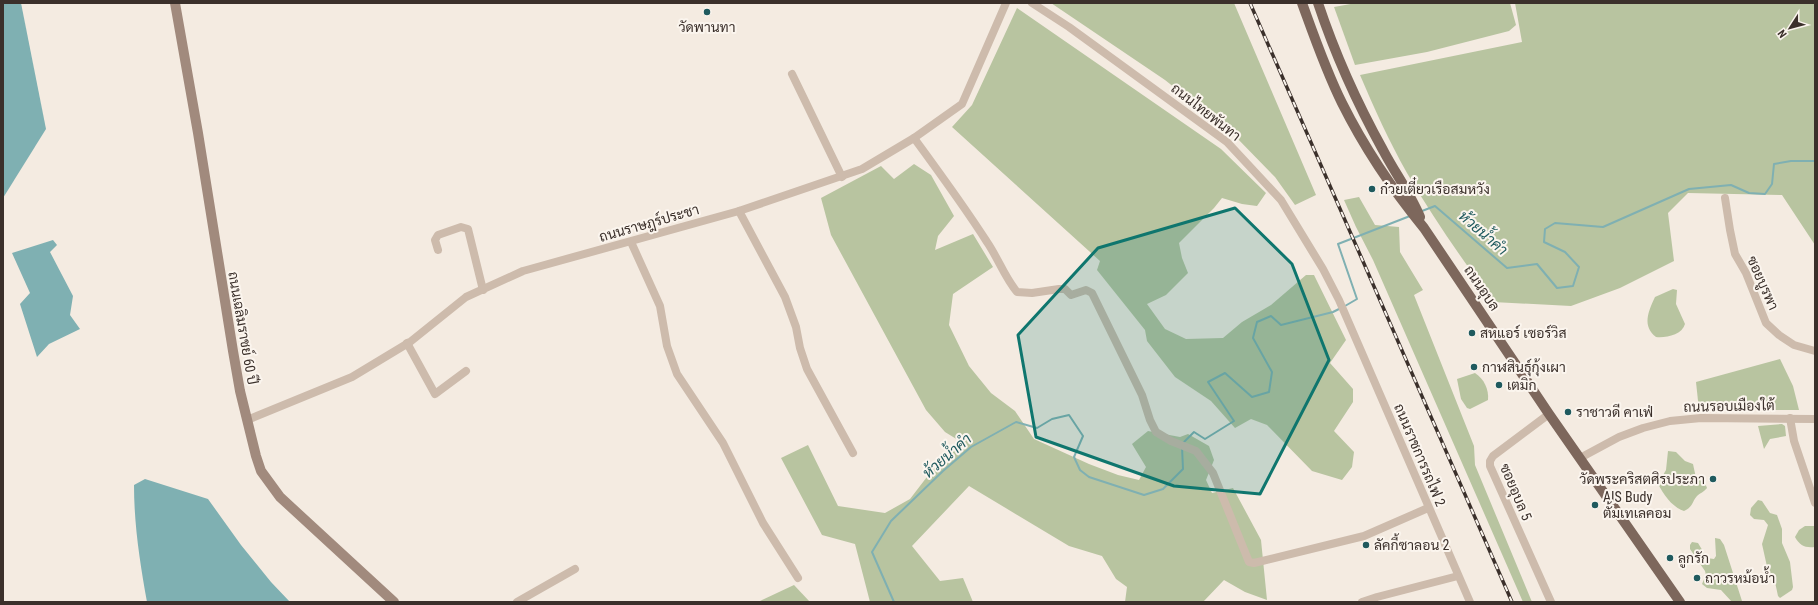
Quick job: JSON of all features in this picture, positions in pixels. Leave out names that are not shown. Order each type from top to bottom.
[{"type":"main road","points":[[1302,3],[1341,102],[1373,159],[1410,203]]},
{"type":"main road","points":[[1318,3],[1355,98],[1410,203]]},
{"type":"main road","name":"ถนนอุบล","points":[[1410,203],[1424,228],[1680,602]]},
{"type":"street","name":"ถนนเฉลิมราชย์ 60 ปี","points":[[175,3],[198,133],[224,302],[240,391],[261,471],[280,497],[394,602]]},
{"type":"street","name":"ถนนราษฎร์ประชา","points":[[247,420],[352,377],[407,344],[466,297],[524,271],[739,211],[862,169],[914,138],[962,104],[1006,3]]},
{"type":"street","name":"ถนนไทยพันทา","points":[[1032,3],[1069,27],[1228,142],[1281,200],[1323,269],[1347,319]]},
{"type":"street","points":[[792,74],[842,177]]},
{"type":"street","points":[[914,138],[988,242],[1011,285],[1018,292],[1032,293],[1065,289],[1071,295],[1086,290],[1092,293],[1142,395],[1150,420],[1156,432],[1171,441],[1196,451],[1213,473],[1249,562],[1254,563],[1364,536],[1428,508]]},
{"type":"street","name":"ซอยบูรพา","points":[[1725,198],[1735,254],[1746,273],[1766,323],[1779,335],[1794,345],[1815,351]]},
{"type":"street","points":[[739,211],[785,297],[796,327],[800,348],[807,369],[853,453]]},
{"type":"street","points":[[438,250],[436,240],[438,234],[461,227],[468,229],[483,290]]},
{"type":"street","points":[[631,242],[660,306],[667,346],[677,374],[723,443],[763,523],[798,578]]},
{"type":"street","name":"ถนนราชการรถไฟ 2","points":[[1347,319],[1470,602]]},
{"type":"street","points":[[407,344],[435,394],[466,371]]},
{"type":"street","name":"ซอยอุบล 5","points":[[1550,414],[1493,456],[1490,461],[1492,471],[1551,602]]},
{"type":"street","name":"ถนนรอบเมืองใต้","points":[[1580,458],[1619,437],[1643,428],[1670,421],[1701,418],[1815,419]]},
{"type":"street","points":[[1790,418],[1798,454],[1815,503]]},
{"type":"street","points":[[517,602],[575,569]]},
{"type":"street","points":[[1362,602],[1377,596],[1458,576]]},
{"type":"highlighted area","points":[[1235,208],[1292,264],[1329,360],[1260,494],[1174,486],[1036,437],[1018,335],[1098,248]]},
{"type":"green space","points":[[1051,3],[1234,3],[1316,195],[1295,205],[1275,177],[1234,135],[1165,80]]},
{"type":"green space","points":[[1356,3],[1510,3],[1516,25],[1509,31],[1427,52],[1355,65],[1334,7]]},
{"type":"green space","points":[[1515,3],[1815,3],[1815,245],[1782,195],[1688,193],[1668,213],[1674,261],[1620,288],[1571,306],[1493,302],[1459,255],[1407,173],[1382,124],[1360,75],[1522,42]]},
{"type":"green space","points":[[1017,8],[1221,149],[1266,193],[1257,206],[1242,204],[1222,198],[1179,243],[1182,258],[1188,273],[1166,295],[1147,304],[1165,329],[1186,339],[1223,338],[1242,322],[1271,305],[1306,275],[1314,275],[1346,340],[1330,363],[1353,389],[1353,402],[1334,431],[1354,452],[1352,467],[1342,480],[1312,471],[1267,425],[1251,419],[1235,428],[1211,401],[1175,377],[1147,341],[1145,330],[1097,270],[1100,261],[952,127],[972,105]]},
{"type":"green space","points":[[914,164],[931,175],[954,216],[938,236],[935,250],[973,234],[993,267],[953,294],[949,325],[969,366],[991,393],[1015,411],[1034,439],[1089,464],[1118,475],[1139,480],[1146,467],[1132,444],[1148,431],[1180,437],[1188,434],[1209,446],[1214,460],[1206,480],[1212,493],[1233,488],[1261,540],[1267,600],[1245,592],[1224,580],[1203,602],[1125,602],[1127,587],[1116,579],[1102,556],[1069,546],[969,486],[912,546],[940,581],[963,578],[973,602],[870,602],[855,544],[822,535],[781,458],[808,445],[838,506],[885,513],[910,499],[943,456],[951,450],[958,440],[945,432],[926,410],[831,235],[821,198],[881,166],[894,179]]},
{"type":"green space","points":[[1359,197],[1375,225],[1399,227],[1400,252],[1423,290],[1414,295],[1474,446],[1475,465],[1532,602],[1523,602],[1373,260],[1344,200]]},
{"type":"green space","points":[[1673,289],[1677,290],[1676,304],[1685,324],[1681,331],[1673,335],[1656,337],[1649,328],[1648,318],[1650,308],[1655,297]]},
{"type":"green space","points":[[1780,359],[1793,386],[1799,410],[1699,410],[1696,382]]},
{"type":"green space","points":[[1475,373],[1481,378],[1485,385],[1488,392],[1488,400],[1470,409],[1467,408],[1461,399],[1457,379]]},
{"type":"green space","points":[[1782,424],[1785,426],[1786,436],[1770,439],[1764,449],[1758,426]]},
{"type":"green space","points":[[1668,451],[1676,452],[1685,461],[1693,464],[1696,478],[1705,483],[1707,488],[1695,498],[1691,506],[1684,511],[1672,504],[1658,484],[1666,470]]},
{"type":"green space","points":[[1758,500],[1762,501],[1770,513],[1777,515],[1782,529],[1782,543],[1790,562],[1793,587],[1792,590],[1780,598],[1778,596],[1775,582],[1768,571],[1762,544],[1768,525],[1764,520],[1754,519],[1750,515],[1751,508]]},
{"type":"green space","points":[[1805,526],[1815,526],[1815,547],[1803,546],[1795,537],[1799,530]]},
{"type":"green space","points":[[1715,538],[1720,539],[1724,545],[1742,601],[1745,602],[1732,602],[1721,590],[1707,588],[1702,584],[1706,575],[1705,571],[1690,549],[1690,545],[1692,542],[1698,543],[1707,558],[1714,559],[1716,556]]},
{"type":"green space","points":[[794,585],[810,602],[760,602],[760,601]]},
{"type":"water","points":[[3,3],[21,3],[46,129],[3,198]]},
{"type":"water","points":[[53,240],[57,245],[50,252],[73,296],[70,315],[80,329],[49,344],[37,357],[20,304],[30,293],[12,253]]},
{"type":"water","points":[[145,479],[208,499],[241,545],[271,582],[290,602],[147,602],[138,544],[134,485]]},
{"type":"waterway","name":"ห้วยน้ำคำ","points":[[1422,211],[1435,206],[1507,268],[1537,264],[1557,288],[1573,286],[1579,267],[1565,252],[1544,242],[1545,229],[1555,223],[1603,227],[1689,189],[1731,185],[1749,193],[1765,194],[1772,184],[1774,164],[1791,161],[1815,161]]},
{"type":"waterway","name":"ห้วยน้ำคำ","points":[[1345,306],[1357,299],[1338,244],[1410,216]]},
{"type":"waterway","name":"ห้วยน้ำคำ","points":[[1183,443],[1194,432],[1205,439],[1234,421],[1208,382],[1225,373],[1252,397],[1269,392],[1272,372],[1253,338],[1257,322],[1271,316],[1281,325],[1333,312],[1341,308]]},
{"type":"waterway","name":"ห้วยน้ำคำ","points":[[894,602],[872,552],[891,521],[943,471],[971,447],[1016,422],[1037,428],[1052,419],[1069,415],[1083,436],[1074,457],[1080,470],[1089,477],[1144,495],[1163,489],[1183,469],[1182,447]]},
{"type":"railway","points":[[1250,3],[1512,602]]},
{"type":"place","name":"วัดพานทา","points":[[707,12]]},
{"type":"place","name":"ก๋วยเตี๋ยวเรือสมหวัง","points":[[1372,189]]},
{"type":"place","name":"สหแอร์ เซอร์วิส","points":[[1472,333]]},
{"type":"place","name":"กาฬสินธุ์กุ้งเผา","points":[[1474,367]]},
{"type":"place","name":"เตมิก","points":[[1499,385]]},
{"type":"place","name":"ราชาวดี คาเฟ่","points":[[1568,412]]},
{"type":"place","name":"วัดพระคริสตศิรประภา","points":[[1713,479]]},
{"type":"place","name":"AIS Budy ตั้มเทเลคอม","points":[[1595,505]]},
{"type":"place","name":"ลัคกี้ซาลอน 2","points":[[1366,545]]},
{"type":"place","name":"ลูกรัก","points":[[1670,558]]},
{"type":"place","name":"ถาวรหม้อน้ำ","points":[[1697,578]]}]
